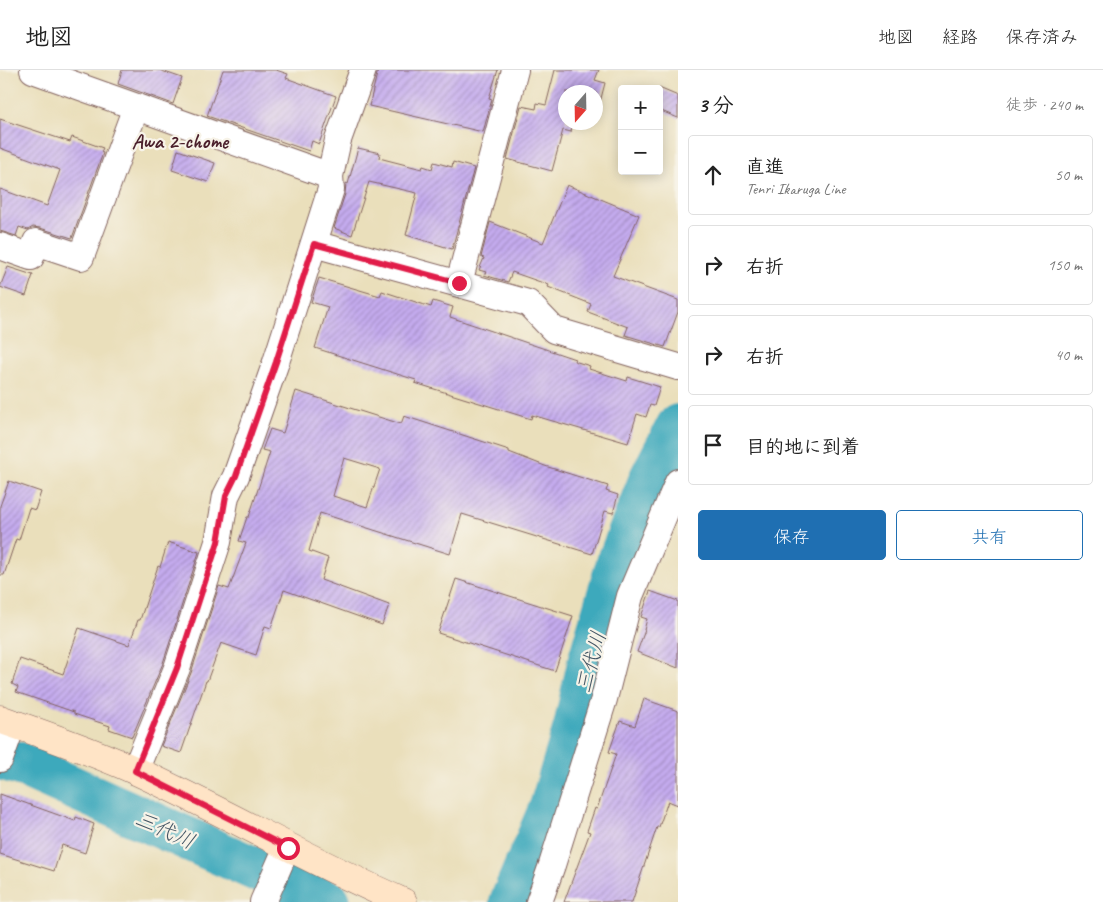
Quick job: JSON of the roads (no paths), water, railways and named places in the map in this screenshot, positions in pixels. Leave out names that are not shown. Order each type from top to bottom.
[{"type":"main road","points":[[4,737],[74,745],[135,771],[274,876],[403,902]]},
{"type":"street","points":[[33,70],[330,176]]},
{"type":"street","points":[[135,771],[177,668],[218,542],[226,496],[236,476],[276,362],[314,244],[331,189],[330,176],[338,140],[363,70]]},
{"type":"street","points":[[459,283],[515,70]]},
{"type":"street","points":[[0,246],[31,257],[36,242],[81,257],[136,107]]},
{"type":"street","points":[[314,244],[528,303],[554,330],[678,367]]},
{"type":"street","points":[[539,902],[604,699],[630,596],[678,482]]},
{"type":"waterway","name":"三代川","points":[[511,902],[551,807],[575,727],[589,663],[618,563],[651,478],[678,426]]},
{"type":"waterway","name":"三代川","points":[[0,758],[20,764],[329,902]]},
{"type":"district","name":"Awa 2-chome","points":[[180,141]]}]
